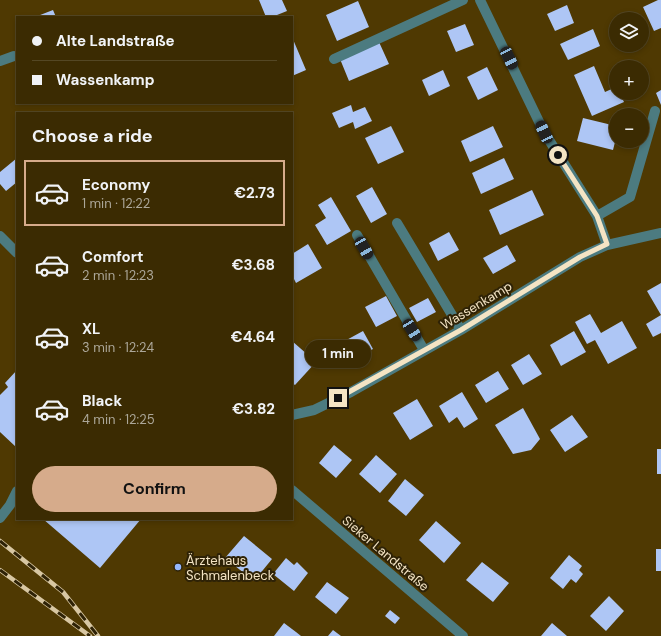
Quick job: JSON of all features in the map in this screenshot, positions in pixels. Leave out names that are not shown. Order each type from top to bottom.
[{"type":"street","points":[[334,59],[463,0]]},
{"type":"street","points":[[480,0],[544,132],[597,216],[607,244]]},
{"type":"street","points":[[0,61],[14,56]]},
{"type":"street","points":[[597,216],[630,197],[655,111]]},
{"type":"street","points":[[397,223],[461,330]]},
{"type":"street","name":"Wassenkamp","points":[[293,415],[314,410],[351,392],[461,330],[580,257],[607,244],[661,233]]},
{"type":"street","points":[[357,235],[424,350]]},
{"type":"street","points":[[0,236],[16,252]]},
{"type":"street","name":"Sieker Landstraße","points":[[293,491],[463,636]]},
{"type":"street","points":[[0,518],[10,505],[16,493]]},
{"type":"building","points":[[259,0],[282,0],[287,11],[274,16],[266,16]]},
{"type":"building","points":[[661,0],[661,28],[654,31],[649,20],[649,12],[645,12],[643,7]]},
{"type":"building","points":[[358,1],[369,27],[337,41],[326,15]]},
{"type":"building","points":[[567,5],[574,23],[555,31],[547,14]]},
{"type":"building","points":[[53,10],[56,16],[38,16]]},
{"type":"building","points":[[465,24],[474,45],[456,52],[447,31]]},
{"type":"building","points":[[593,29],[600,46],[568,60],[560,44]]},
{"type":"building","points":[[293,39],[306,70],[293,76]]},
{"type":"building","points":[[379,42],[389,64],[349,81],[340,59]]},
{"type":"building","points":[[594,66],[605,92],[609,90],[609,100],[623,100],[624,102],[592,116],[574,75]]},
{"type":"building","points":[[487,67],[498,90],[478,100],[467,77]]},
{"type":"building","points":[[443,70],[450,86],[429,96],[422,80]]},
{"type":"building","points":[[661,90],[661,105],[656,93]]},
{"type":"building","points":[[351,105],[353,112],[365,107],[372,121],[355,129],[353,122],[339,128],[332,113]]},
{"type":"building","points":[[583,118],[609,124],[609,148],[614,148],[613,150],[577,141]]},
{"type":"building","points":[[391,126],[404,152],[378,164],[365,138]]},
{"type":"building","points":[[493,126],[503,147],[470,162],[461,141]]},
{"type":"building","points":[[504,158],[514,179],[481,194],[472,173]]},
{"type":"building","points":[[16,159],[16,183],[6,191],[0,184],[0,172]]},
{"type":"building","points":[[372,187],[387,214],[371,223],[356,196]]},
{"type":"building","points":[[532,190],[544,215],[500,235],[489,210]]},
{"type":"building","points":[[331,197],[351,231],[327,245],[315,225],[326,218],[318,205]]},
{"type":"building","points":[[449,232],[459,250],[438,261],[429,243]]},
{"type":"building","points":[[308,244],[322,268],[296,283],[293,277],[293,253]]},
{"type":"building","points":[[507,245],[516,261],[493,274],[483,258]]},
{"type":"building","points":[[661,283],[661,315],[647,291]]},
{"type":"building","points":[[386,296],[397,316],[376,327],[365,307]]},
{"type":"building","points":[[428,298],[436,312],[417,322],[409,308]]},
{"type":"building","points":[[590,314],[601,333],[622,321],[637,348],[608,364],[595,340],[587,344],[575,322]]},
{"type":"building","points":[[661,315],[661,333],[653,337],[646,324]]},
{"type":"building","points":[[363,331],[373,349],[351,360],[341,343]]},
{"type":"building","points":[[574,331],[586,352],[561,366],[550,345]]},
{"type":"building","points":[[293,342],[316,362],[295,385],[293,384]]},
{"type":"building","points":[[529,354],[542,374],[523,385],[511,365]]},
{"type":"building","points":[[16,371],[16,447],[0,432],[0,395],[8,387],[5,383]]},
{"type":"building","points":[[498,371],[509,389],[486,403],[475,385]]},
{"type":"building","points":[[462,392],[478,419],[464,428],[457,417],[449,423],[439,406]]},
{"type":"building","points":[[417,399],[433,426],[410,440],[393,413]]},
{"type":"building","points":[[523,408],[540,439],[531,450],[513,454],[495,425]]},
{"type":"building","points":[[572,415],[588,437],[565,452],[550,430]]},
{"type":"building","points":[[334,445],[352,460],[336,478],[319,463]]},
{"type":"building","points":[[657,449],[661,449],[661,474],[657,474]]},
{"type":"building","points":[[376,455],[397,474],[380,493],[359,474]]},
{"type":"building","points":[[405,479],[424,495],[406,516],[388,501]]},
{"type":"building","points":[[44,520],[140,520],[100,568]]},
{"type":"building","points":[[436,521],[461,543],[444,563],[419,540]]},
{"type":"building","points":[[244,536],[272,559],[254,581],[225,558]]},
{"type":"building","points":[[656,549],[661,549],[661,571],[656,571]]},
{"type":"building","points":[[569,555],[582,566],[579,570],[583,574],[576,583],[571,579],[563,589],[550,578]]},
{"type":"building","points":[[286,558],[294,565],[297,562],[308,573],[294,591],[273,574]]},
{"type":"building","points":[[482,562],[509,583],[493,602],[466,580]]},
{"type":"building","points":[[327,582],[349,598],[336,614],[315,597]]},
{"type":"building","points":[[609,596],[624,611],[606,631],[590,616]]},
{"type":"building","points":[[390,610],[400,618],[395,624],[385,616]]},
{"type":"building","points":[[284,623],[296,632],[301,636],[274,636]]},
{"type":"building","points":[[552,623],[567,636],[541,636]]},
{"type":"building","points":[[333,630],[341,636],[328,636]]},
{"type":"railway","points":[[0,541],[63,592],[98,636]]},
{"type":"railway","points":[[0,570],[90,636]]},
{"type":"place","name":"Ärztehaus Schmalenbeck","points":[[178,567]]},
{"type":"route","points":[[338,398],[461,330],[580,257],[607,244],[597,216],[558,155]]}]
